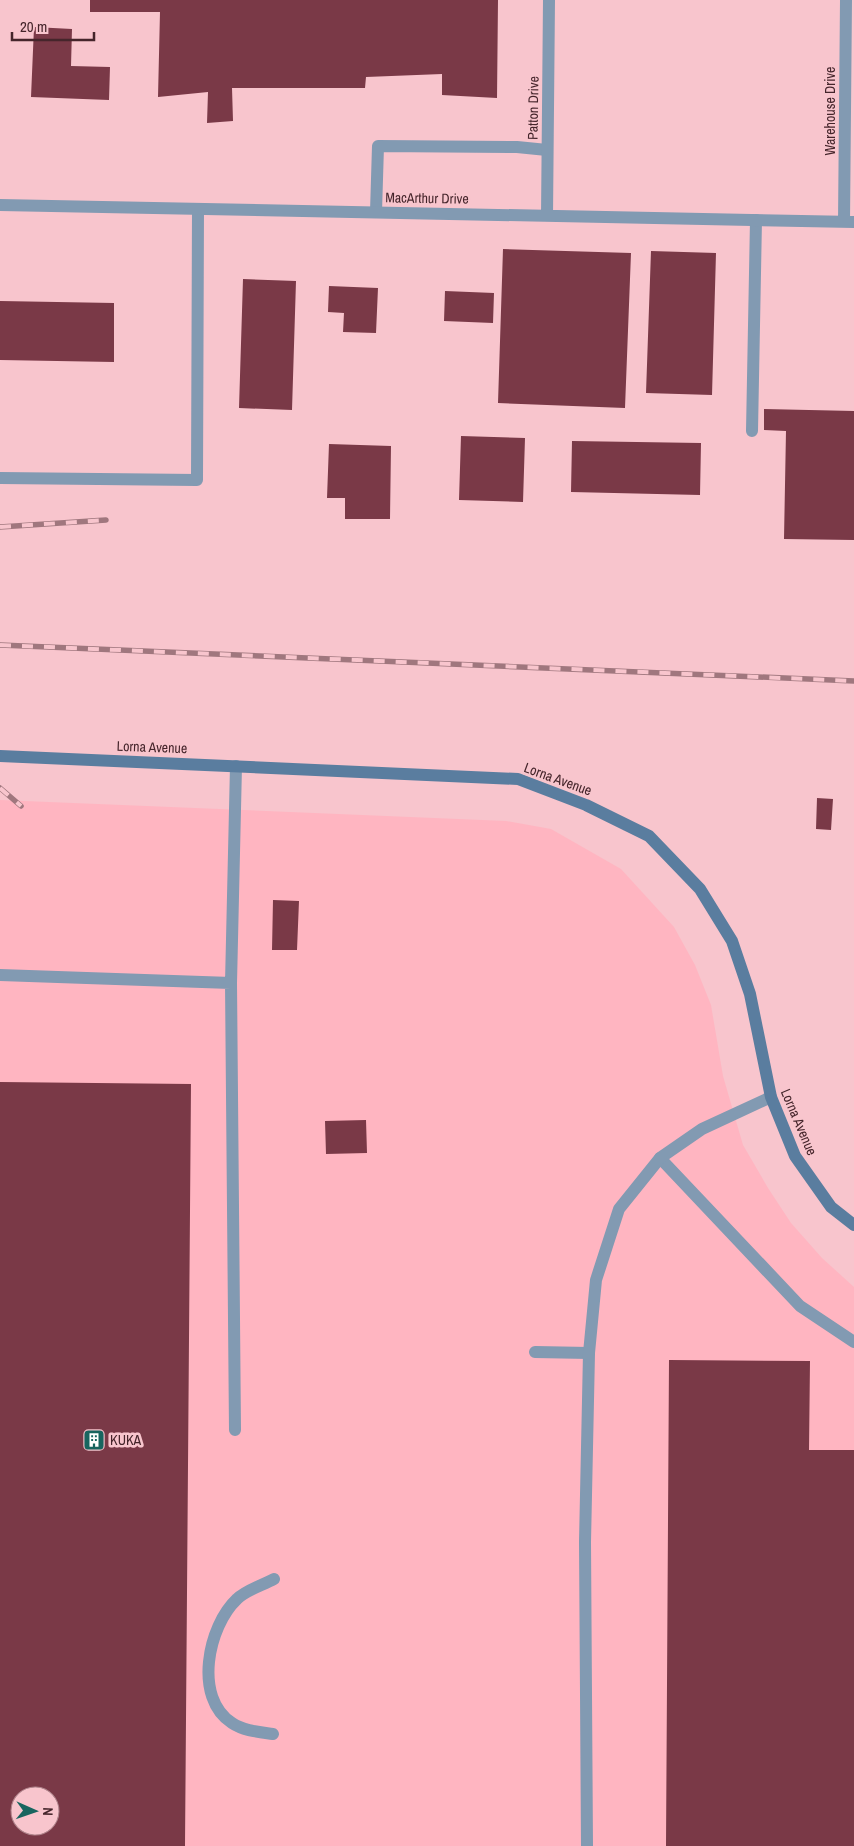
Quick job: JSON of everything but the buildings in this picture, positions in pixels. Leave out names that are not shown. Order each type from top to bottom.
[{"type":"street","name":"Patton Drive","points":[[547,216],[549,0]]},
{"type":"street","name":"Warehouse Drive","points":[[846,0],[849,222]]},
{"type":"street","points":[[376,212],[378,146],[517,147],[548,150]]},
{"type":"street","name":"MacArthur Drive","points":[[0,205],[849,222]]},
{"type":"street","points":[[0,478],[197,480],[198,208]]},
{"type":"street","points":[[752,431],[756,220]]},
{"type":"street","name":"Lorna Avenue","points":[[0,756],[518,779],[586,805],[650,836],[700,890],[732,941],[750,994],[771,1097],[795,1156],[831,1207],[854,1225]]},
{"type":"street","points":[[235,1430],[231,983],[236,766]]},
{"type":"street","points":[[0,975],[231,983]]},
{"type":"street","points":[[587,1846],[585,1542],[589,1353],[596,1280],[619,1209],[660,1158],[702,1128],[771,1097]]},
{"type":"street","points":[[660,1158],[800,1306],[854,1342]]},
{"type":"street","points":[[535,1352],[589,1353]]},
{"type":"street","points":[[273,1734],[249,1730],[231,1723],[217,1707],[210,1684],[209,1654],[222,1616],[238,1598],[274,1579]]},
{"type":"shaded area","points":[[0,800],[506,821],[551,829],[621,869],[674,927],[695,965],[711,1005],[723,1076],[743,1145],[791,1223],[822,1258],[854,1287],[854,1846],[0,1846]]},
{"type":"railway","points":[[0,527],[106,520]]},
{"type":"railway","points":[[0,645],[854,681]]},
{"type":"railway","points":[[0,788],[21,806]]},
{"type":"place","name":"KUKA","points":[[94,1440]]}]
